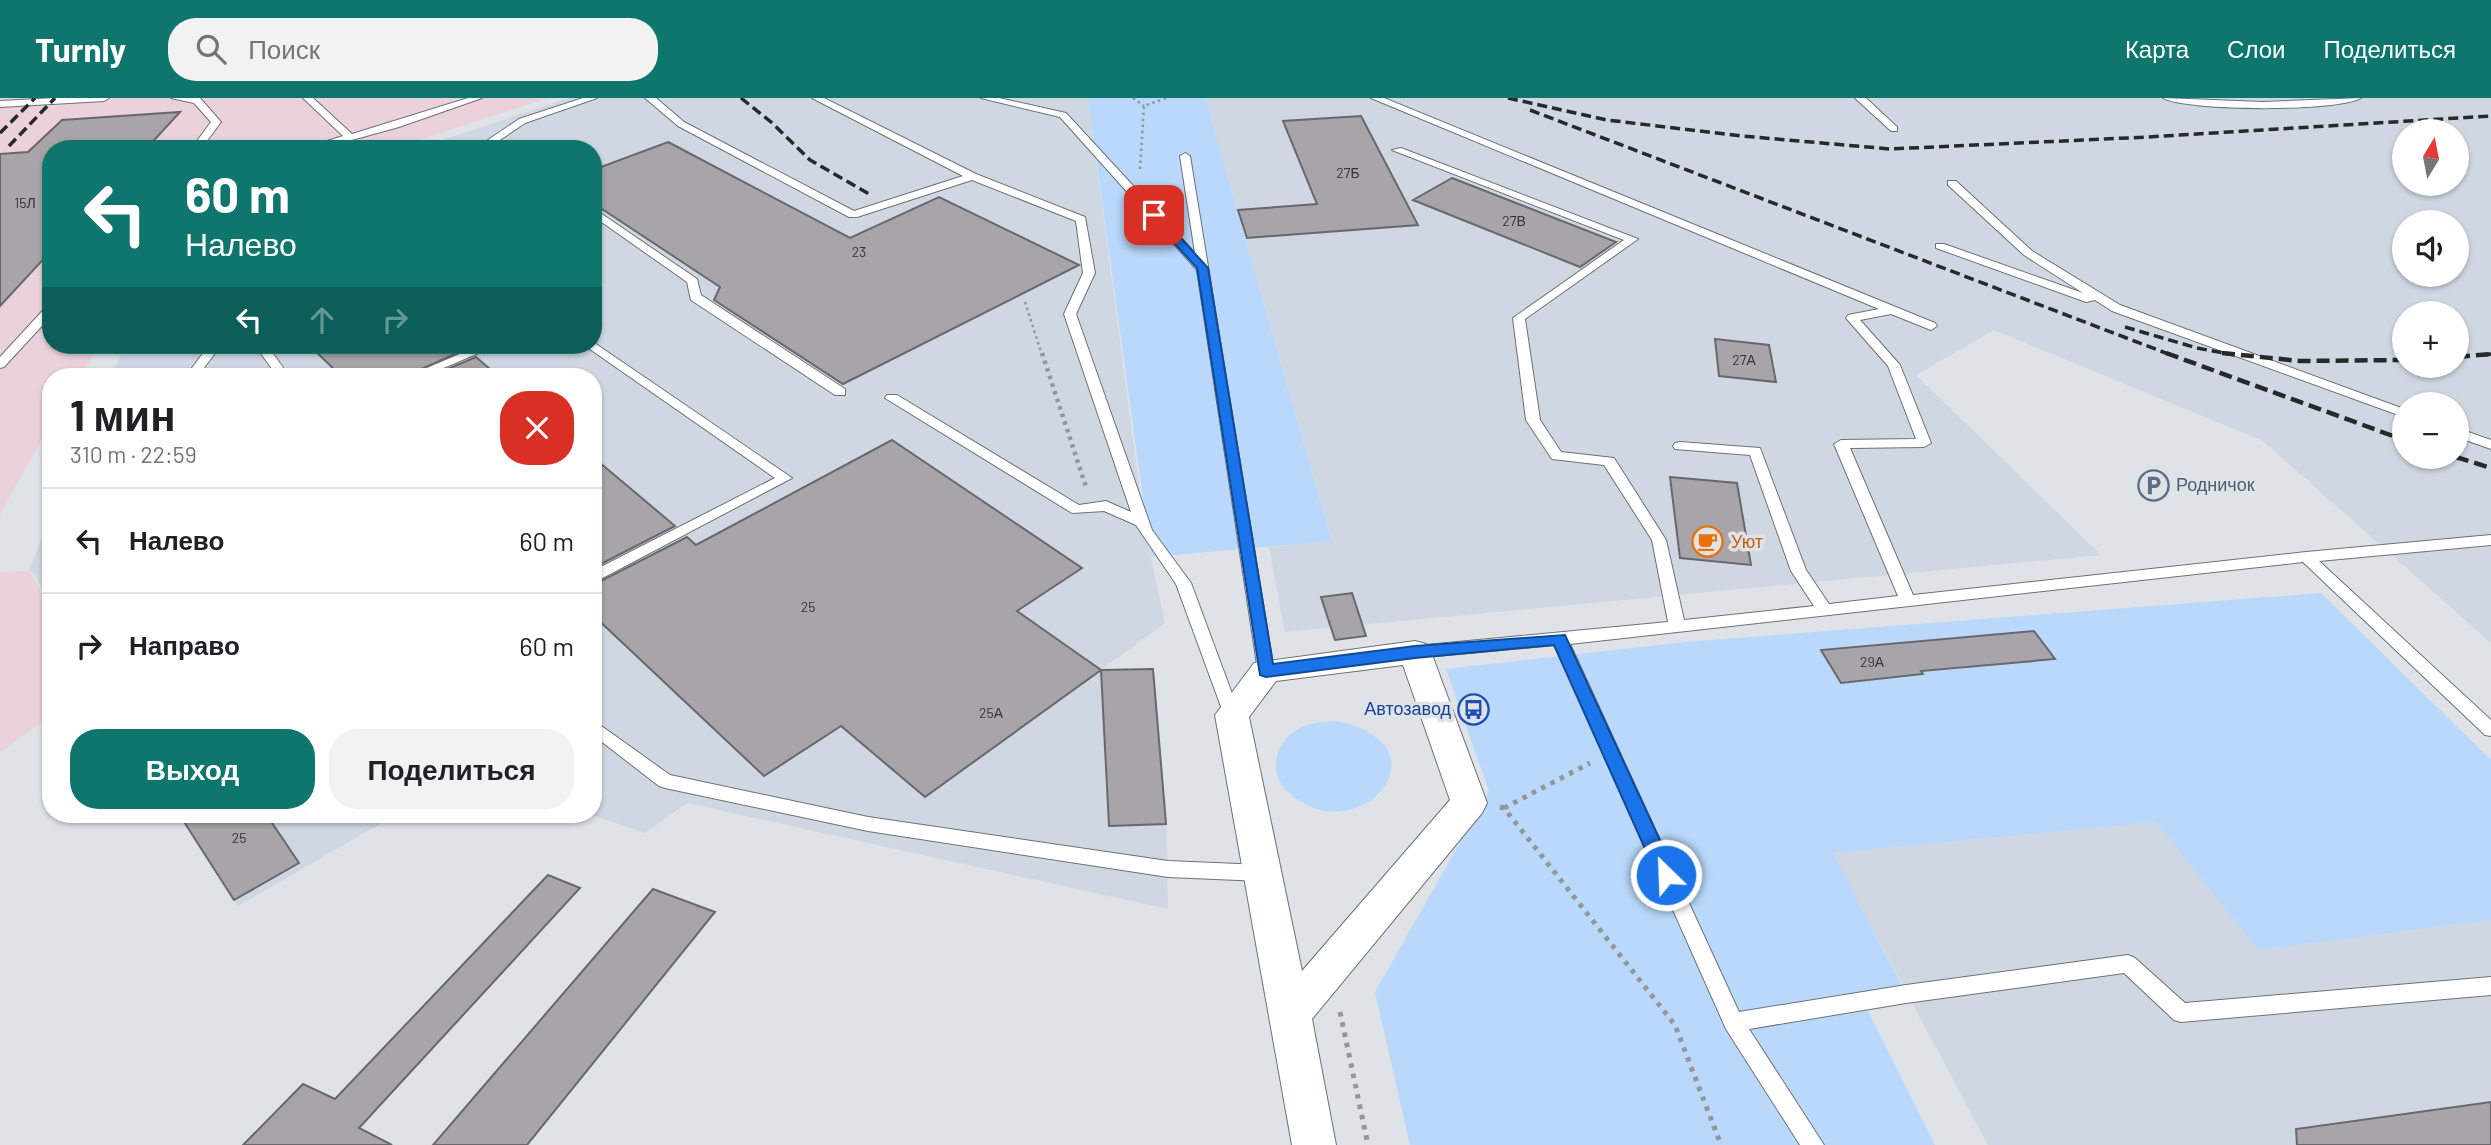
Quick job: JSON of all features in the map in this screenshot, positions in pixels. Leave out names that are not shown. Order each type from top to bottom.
[{"type":"street","points":[[1291,1014],[1331,966],[1487,805],[1415,652],[1266,671],[1232,715],[1314,1145]]},
{"type":"lane","points":[[0,104],[104,98]]},
{"type":"lane","points":[[176,98],[197,100],[216,122],[203,140]]},
{"type":"lane","points":[[309,98],[348,136]]},
{"type":"lane","points":[[335,140],[396,125],[477,98]]},
{"type":"lane","points":[[492,140],[522,121],[592,98]]},
{"type":"lane","points":[[650,98],[681,124],[853,215],[972,176]]},
{"type":"lane","points":[[817,98],[972,176],[1081,219],[1089,273],[1070,314],[1143,523],[1183,583],[1232,715]]},
{"type":"lane","points":[[986,98],[1063,115],[1202,268]]},
{"type":"lane","points":[[1376,98],[1931,326]]},
{"type":"lane","points":[[1860,98],[1894,129]]},
{"type":"lane","points":[[2168,98],[2321,104],[2356,98]]},
{"type":"lane","points":[[1397,150],[1632,239],[1519,318],[1533,420],[1557,456],[1609,461],[1659,540],[1677,626]]},
{"type":"lane","points":[[1185,156],[1266,671]]},
{"type":"lane","points":[[1952,183],[2028,253],[2116,308]]},
{"type":"lane","points":[[602,217],[694,281],[695,297],[840,392]]},
{"type":"lane","points":[[1940,246],[2392,409]]},
{"type":"lane","points":[[1892,310],[1852,318],[1894,365],[1924,443],[1841,443],[1908,601]]},
{"type":"lane","points":[[0,364],[42,319]]},
{"type":"lane","points":[[602,353],[785,478],[602,573]]},
{"type":"lane","points":[[434,368],[469,354]]},
{"type":"lane","points":[[892,398],[1077,510],[1106,506],[1143,523]]},
{"type":"lane","points":[[2469,437],[2491,445]]},
{"type":"lane","points":[[1680,446],[1755,451],[1799,571],[1825,610]]},
{"type":"lane","points":[[1415,652],[1560,639],[2306,557],[2491,540]]},
{"type":"lane","points":[[2306,557],[2491,730]]},
{"type":"lane","points":[[1560,639],[1733,1022],[1813,1145]]},
{"type":"lane","points":[[602,733],[665,781],[678,784],[909,830],[1168,869],[1262,873]]},
{"type":"lane","points":[[1733,1022],[1906,994],[2128,964],[2181,1013],[2491,986]]},
{"type":"path","points":[[1133,98],[1144,106]]},
{"type":"path","points":[[1144,106],[1166,98]]},
{"type":"path","points":[[1138,197],[1144,106]]},
{"type":"path","points":[[1025,302],[1093,508]]},
{"type":"path","points":[[1611,752],[1487,805],[1675,1025],[1721,1145]]},
{"type":"path","points":[[1331,966],[1368,1145]]},
{"type":"shaded area","points":[[0,98],[548,98],[420,140],[42,140],[42,354],[95,354],[85,368],[42,368],[42,439],[0,514]]},
{"type":"shaded area","points":[[569,98],[1088,98],[1145,531],[1165,623],[1101,670],[1106,799],[1166,800],[1168,909],[687,803],[645,833],[602,818],[602,368],[115,368],[122,354],[602,354],[602,140],[443,140]]},
{"type":"shaded area","points":[[1088,98],[1205,98],[1332,541],[1151,557]]},
{"type":"shaded area","points":[[1205,98],[2491,98],[2491,643],[2263,441],[1994,330],[1916,375],[2101,555],[1285,632],[1269,547],[1332,540]]},
{"type":"shaded area","points":[[42,537],[42,588],[34,573],[29,571]]},
{"type":"shaded area","points":[[29,571],[42,593],[42,722],[0,752],[0,572]]},
{"type":"shaded area","points":[[2321,593],[2491,760],[2491,920],[2258,950],[2156,822],[1833,853],[1906,994],[1864,1003],[1935,1145],[1410,1145],[1375,992],[1489,791],[1446,669],[1685,642]]},
{"type":"shaded area","points":[[1337,721],[1371,734],[1388,751],[1391,771],[1382,789],[1365,804],[1342,811],[1316,809],[1289,793],[1282,785],[1276,758],[1284,741],[1300,728]]},
{"type":"shaded area","points":[[2156,822],[2258,950],[2491,920],[2491,1145],[1988,1145],[1832,853]]},
{"type":"shaded area","points":[[185,823],[381,823],[238,906]]},
{"type":"building","points":[[180,112],[154,140],[42,140],[42,261],[0,306],[0,154],[28,152],[62,120]]},
{"type":"building","points":[[1361,116],[1418,225],[1247,238],[1238,210],[1317,204],[1283,121]]},
{"type":"building","points":[[668,142],[850,238],[939,197],[1079,265],[843,384],[714,300],[720,287],[602,209],[602,167]]},
{"type":"building","points":[[1452,178],[1616,242],[1580,267],[1413,200]]},
{"type":"building","points":[[1715,339],[1769,345],[1776,382],[1719,376]]},
{"type":"building","points":[[318,354],[455,354],[424,368],[333,368]]},
{"type":"building","points":[[476,357],[489,368],[450,368]]},
{"type":"building","points":[[892,440],[1082,568],[1017,611],[1101,670],[925,797],[841,726],[764,776],[602,623],[602,580],[687,537],[696,545]]},
{"type":"building","points":[[602,465],[675,526],[602,563]]},
{"type":"building","points":[[1670,477],[1737,483],[1751,565],[1680,558]]},
{"type":"building","points":[[1352,593],[1366,636],[1335,640],[1321,597]]},
{"type":"building","points":[[2034,631],[2055,659],[1921,671],[1923,674],[1841,683],[1821,650]]},
{"type":"building","points":[[1153,669],[1166,824],[1109,826],[1101,670]]},
{"type":"building","points":[[185,823],[272,823],[299,863],[234,900]]},
{"type":"building","points":[[548,875],[580,888],[359,1128],[392,1145],[243,1145],[303,1084],[335,1099]]},
{"type":"building","points":[[653,889],[715,912],[527,1145],[433,1145]]},
{"type":"building","points":[[2491,1102],[2491,1145],[2297,1145],[2296,1129]]},
{"type":"railway","points":[[0,133],[35,98]]},
{"type":"railway","points":[[9,146],[55,98]]},
{"type":"railway","points":[[741,98],[771,122],[810,160],[871,195]]},
{"type":"railway","points":[[1508,98],[1607,120],[1742,136],[1890,149],[2148,137],[2491,116]]},
{"type":"railway","points":[[1530,110],[2171,355]]},
{"type":"railway","points":[[2125,327],[2225,353]]},
{"type":"railway","points":[[2166,353],[2392,436]]},
{"type":"railway","points":[[2225,353],[2300,361],[2392,360]]},
{"type":"railway","points":[[2225,353],[2234,355]]},
{"type":"railway","points":[[2469,356],[2491,354],[2482,355]]},
{"type":"railway","points":[[2469,461],[2491,468]]},
{"type":"place","name":"Родничок","points":[[2153,485]]},
{"type":"place","name":"Уют","points":[[1708,542]]},
{"type":"place","name":"Автозавод","points":[[1474,709]]},
{"type":"route","points":[[1154,215],[1202,268],[1266,671],[1415,652],[1560,639],[1666,875]]}]
